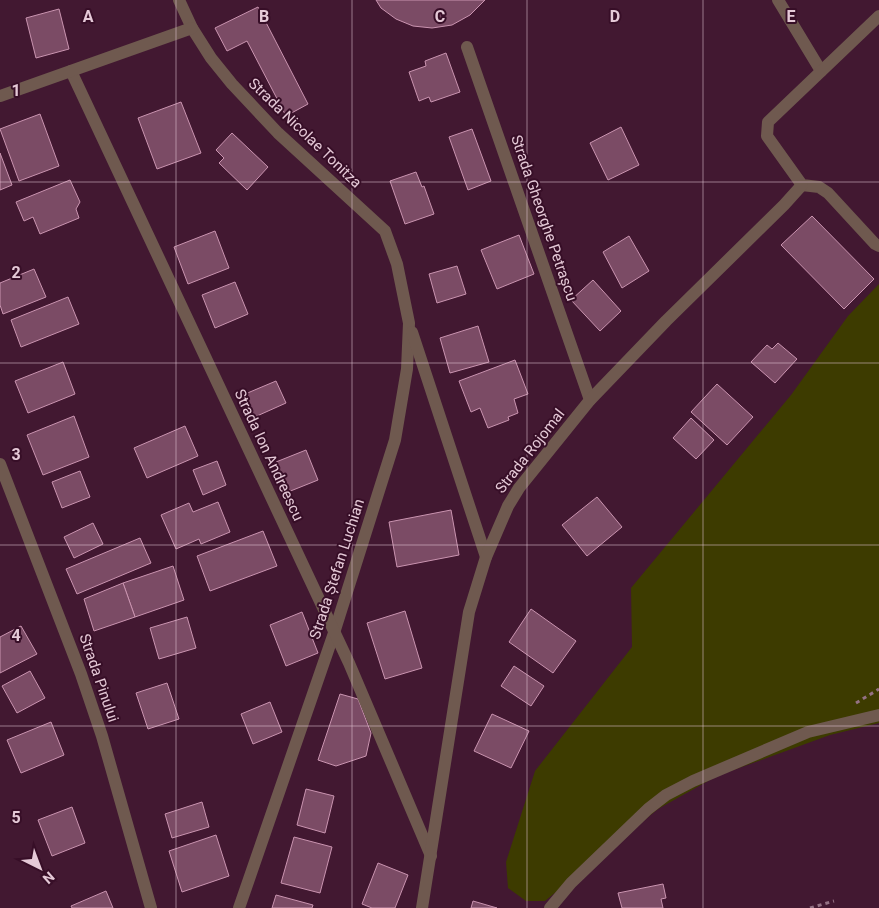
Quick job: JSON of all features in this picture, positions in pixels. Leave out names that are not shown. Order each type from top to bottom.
[{"type":"street","name":"Strada Nicolae Tonitza","points":[[179,0],[192,28],[211,58],[232,84],[278,133],[385,231]]},
{"type":"street","points":[[778,0],[821,71]]},
{"type":"street","points":[[879,16],[768,122],[767,136],[802,184],[819,187],[828,193],[879,246]]},
{"type":"street","points":[[0,96],[192,28]]},
{"type":"street","name":"Strada Gheorghe Petrașcu","points":[[467,48],[590,400]]},
{"type":"street","name":"Strada Ion Andreescu","points":[[71,71],[349,662],[431,856]]},
{"type":"street","name":"Strada Rojomal","points":[[422,908],[469,612],[486,557],[508,506],[519,488],[590,400],[666,321],[784,205],[802,184]]},
{"type":"street","name":"Strada Ștefan Luchian","points":[[239,908],[334,633],[395,440],[407,369],[409,323],[397,264],[385,231]]},
{"type":"street","points":[[409,323],[486,557]]},
{"type":"street","name":"Strada Pinului","points":[[0,464],[81,674],[102,736],[151,908]]},
{"type":"street","points":[[550,908],[571,883],[648,809],[666,795],[693,781],[808,732],[879,716]]},
{"type":"path","points":[[810,908],[834,901]]},
{"type":"shaded area","points":[[879,284],[879,723],[830,735],[717,776],[658,809],[545,901],[526,901],[508,888],[506,862],[535,771],[632,647],[631,588],[791,395],[848,316]]},
{"type":"building","points":[[376,0],[485,0],[470,15],[452,25],[432,28],[413,26],[396,19],[381,8]]},
{"type":"building","points":[[258,7],[308,104],[286,116],[247,41],[227,51],[215,28]]},
{"type":"building","points":[[59,9],[69,49],[36,58],[26,18]]},
{"type":"building","points":[[446,53],[460,92],[431,102],[429,97],[419,101],[409,72],[426,66],[425,61]]},
{"type":"building","points":[[181,102],[201,153],[157,169],[138,118]]},
{"type":"building","points":[[40,114],[59,166],[19,181],[0,129]]},
{"type":"building","points":[[621,127],[639,165],[608,180],[590,143]]},
{"type":"building","points":[[472,129],[491,181],[468,190],[449,137]]},
{"type":"building","points":[[232,133],[268,167],[247,190],[219,163],[224,158],[216,150]]},
{"type":"building","points":[[0,153],[12,185],[0,190]]},
{"type":"building","points":[[416,172],[422,187],[424,186],[434,214],[405,224],[390,181]]},
{"type":"building","points":[[70,180],[80,202],[76,209],[79,218],[40,234],[33,217],[24,221],[16,202]]},
{"type":"building","points":[[812,216],[874,279],[844,309],[781,245]]},
{"type":"building","points":[[215,231],[229,268],[188,284],[174,247]]},
{"type":"building","points":[[519,235],[534,274],[497,289],[481,250]]},
{"type":"building","points":[[629,236],[649,271],[622,288],[603,252]]},
{"type":"building","points":[[457,266],[466,294],[437,303],[429,274]]},
{"type":"building","points":[[34,269],[46,297],[3,314],[0,305],[0,283]]},
{"type":"building","points":[[593,280],[621,311],[600,331],[571,300]]},
{"type":"building","points":[[235,282],[248,314],[215,328],[202,295]]},
{"type":"building","points":[[68,297],[79,324],[21,347],[11,320]]},
{"type":"building","points":[[478,326],[489,362],[450,373],[440,338]]},
{"type":"building","points":[[778,343],[797,359],[775,383],[751,362],[767,345],[772,349]]},
{"type":"building","points":[[515,360],[528,394],[514,399],[518,413],[508,417],[509,420],[488,428],[480,408],[471,412],[459,381]]},
{"type":"building","points":[[63,362],[75,394],[28,413],[15,381]]},
{"type":"building","points":[[276,381],[286,403],[248,420],[238,397]]},
{"type":"building","points":[[717,384],[753,417],[727,445],[691,412]]},
{"type":"building","points":[[74,416],[89,457],[43,475],[27,435]]},
{"type":"building","points":[[691,418],[714,440],[696,459],[673,438]]},
{"type":"building","points":[[185,426],[198,456],[147,478],[134,448]]},
{"type":"building","points":[[306,450],[318,480],[288,492],[276,462]]},
{"type":"building","points":[[217,461],[226,485],[203,495],[193,470]]},
{"type":"building","points":[[80,471],[90,497],[62,508],[52,482]]},
{"type":"building","points":[[597,497],[622,527],[587,556],[562,525]]},
{"type":"building","points":[[218,502],[230,532],[201,544],[199,539],[176,549],[161,515],[189,503],[193,512]]},
{"type":"building","points":[[451,510],[459,555],[397,567],[389,522]]},
{"type":"building","points":[[93,523],[103,544],[74,558],[64,537]]},
{"type":"building","points":[[263,531],[277,566],[210,591],[197,556]]},
{"type":"building","points":[[140,538],[151,563],[77,594],[66,569]]},
{"type":"building","points":[[173,566],[184,600],[135,617],[123,583]]},
{"type":"building","points":[[123,583],[135,617],[94,631],[84,599]]},
{"type":"building","points":[[531,609],[576,641],[553,673],[509,642]]},
{"type":"building","points":[[405,611],[422,668],[385,679],[367,623]]},
{"type":"building","points":[[302,612],[318,653],[286,666],[270,625]]},
{"type":"building","points":[[187,617],[196,648],[159,659],[150,628]]},
{"type":"building","points":[[21,626],[37,654],[0,673],[0,637]]},
{"type":"building","points":[[514,666],[544,686],[531,706],[501,686]]},
{"type":"building","points":[[30,671],[45,698],[17,713],[2,686]]},
{"type":"building","points":[[167,683],[179,719],[148,729],[136,693]]},
{"type":"building","points":[[340,694],[358,699],[371,733],[366,756],[336,766],[318,760]]},
{"type":"building","points":[[270,702],[282,732],[253,744],[241,714]]},
{"type":"building","points":[[492,714],[529,731],[511,768],[474,751]]},
{"type":"building","points":[[51,722],[64,755],[21,773],[7,740]]},
{"type":"building","points":[[306,789],[334,796],[325,833],[297,825]]},
{"type":"building","points":[[202,802],[209,827],[172,838],[165,814]]},
{"type":"building","points":[[72,807],[85,843],[52,856],[38,820]]},
{"type":"building","points":[[216,835],[229,876],[182,892],[169,851]]},
{"type":"building","points":[[294,837],[332,847],[320,893],[281,883]]},
{"type":"building","points":[[378,863],[408,875],[395,908],[372,908],[362,904]]},
{"type":"building","points":[[663,884],[666,898],[661,899],[663,908],[622,908],[618,893]]},
{"type":"building","points":[[106,891],[113,908],[72,908],[71,906]]},
{"type":"building","points":[[276,895],[313,905],[312,908],[272,908]]},
{"type":"building","points":[[473,901],[497,908],[471,908]]}]
